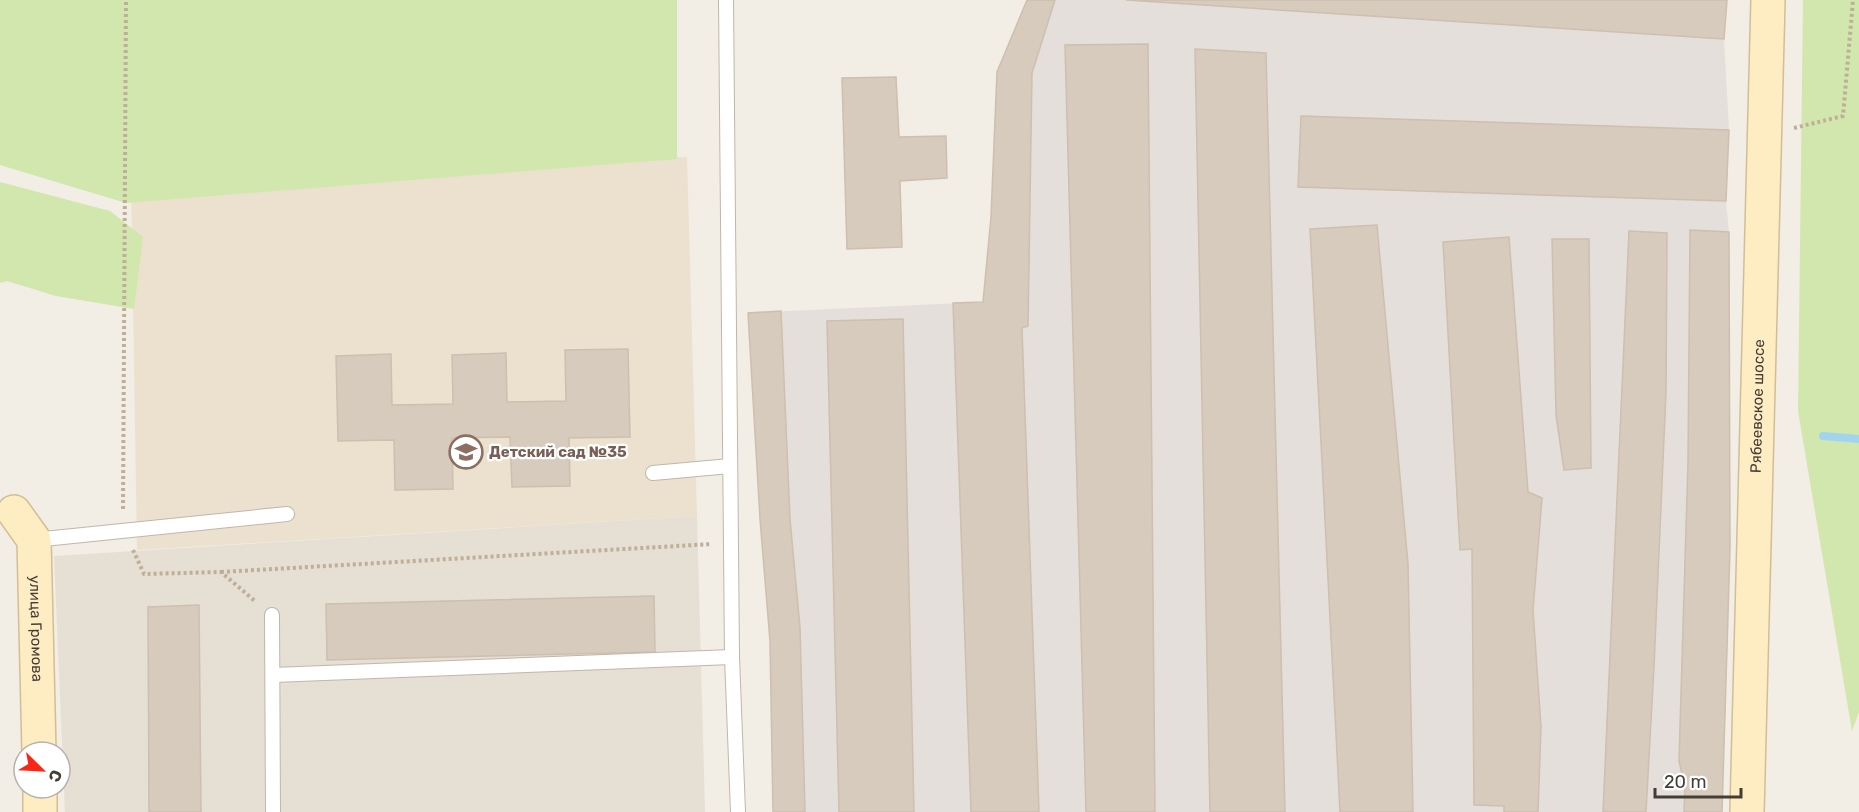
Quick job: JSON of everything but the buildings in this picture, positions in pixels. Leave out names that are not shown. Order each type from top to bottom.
[{"type":"street","name":"Рябеевское шоссе","points":[[1747,812],[1768,0]]},
{"type":"street","points":[[14,512],[34,540]]},
{"type":"street","name":"улица Громова","points":[[34,540],[39,740]]},
{"type":"lane","points":[[726,0],[732,657],[738,812]]},
{"type":"lane","points":[[653,473],[730,466]]},
{"type":"lane","points":[[34,540],[286,514]]},
{"type":"lane","points":[[272,615],[273,812]]},
{"type":"lane","points":[[273,675],[732,657]]},
{"type":"path","points":[[126,0],[123,531],[144,574],[221,572],[731,543]]},
{"type":"path","points":[[1764,136],[1843,116],[1853,0]]},
{"type":"path","points":[[221,572],[272,615]]},
{"type":"shaded area","points":[[1027,0],[1727,0],[1724,39],[1729,130],[1726,201],[1729,232],[1730,549],[1722,812],[773,812],[770,641],[760,519],[748,313],[983,302]]},
{"type":"shaded area","points":[[687,157],[697,516],[137,550],[131,176]]},
{"type":"shaded area","points":[[697,516],[705,812],[65,812],[64,800],[72,800],[72,740],[62,740],[54,556]]},
{"type":"green space","points":[[0,0],[677,0],[677,159],[126,203],[0,165]]},
{"type":"green space","points":[[1803,0],[1859,0],[1859,712],[1852,731],[1798,411]]},
{"type":"green space","points":[[0,182],[110,211],[143,237],[134,309],[56,296],[7,281],[0,283]]},
{"type":"waterway","points":[[1823,436],[1859,439]]},
{"type":"place","name":"Детский сад №35","points":[[466,452]]}]
